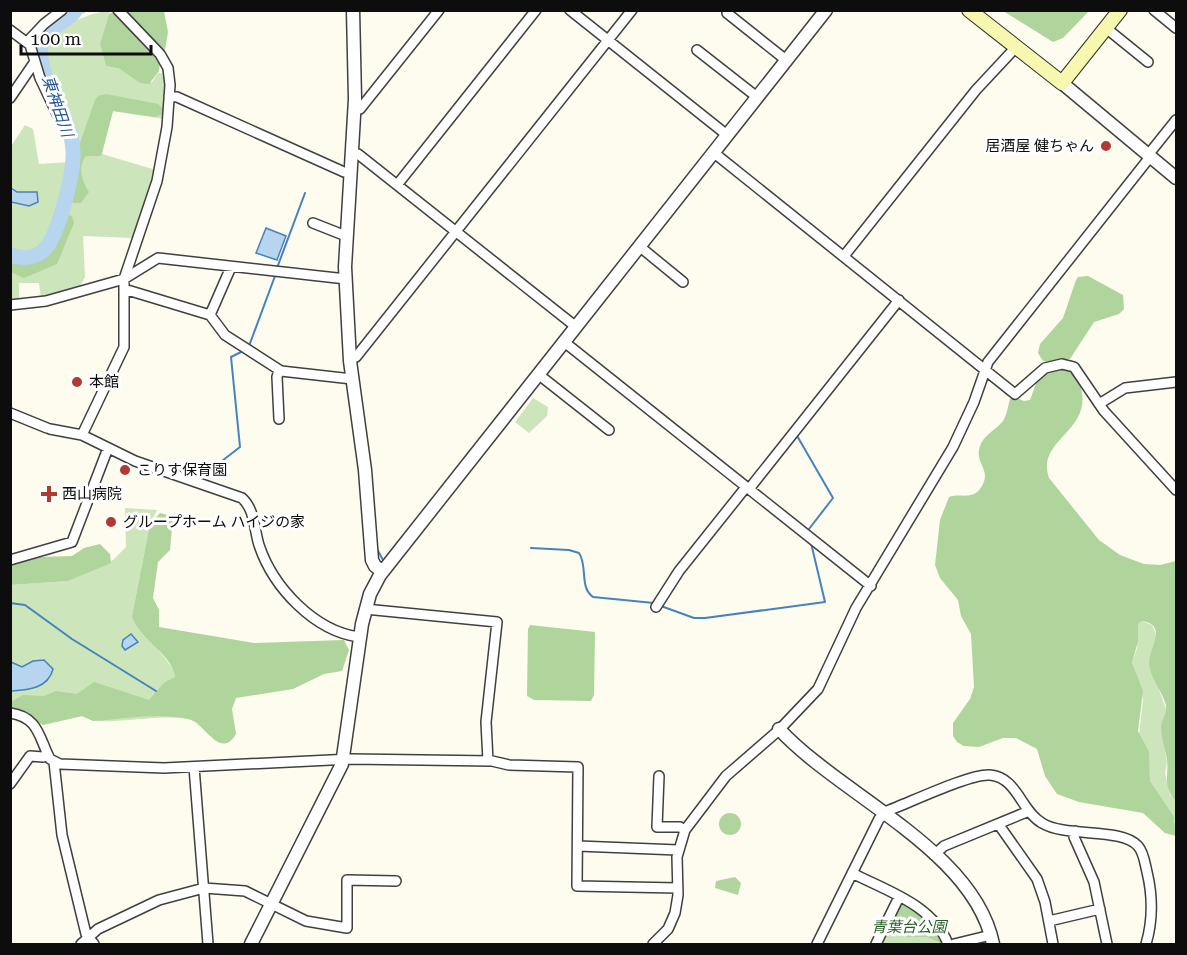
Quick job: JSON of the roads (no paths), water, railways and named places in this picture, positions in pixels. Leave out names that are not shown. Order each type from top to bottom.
[{"type":"main road","points":[[969,10],[1062,83],[1120,10]]},
{"type":"street","points":[[27,42],[44,24],[62,10]]},
{"type":"street","points":[[82,435],[124,347],[124,279],[157,181],[166,134],[170,77],[165,61],[118,10]]},
{"type":"street","points":[[353,10],[354,109],[346,236],[350,358],[365,470],[372,560],[375,566],[382,571]]},
{"type":"street","points":[[354,109],[360,109],[439,10]]},
{"type":"street","points":[[397,185],[536,10]]},
{"type":"street","points":[[570,10],[727,135]]},
{"type":"street","points":[[350,358],[356,357],[632,10]]},
{"type":"street","points":[[251,945],[343,760],[365,609],[382,571],[826,10]]},
{"type":"street","points":[[1154,10],[1176,28]]},
{"type":"street","points":[[727,13],[786,60]]},
{"type":"street","points":[[1106,28],[1148,62]]},
{"type":"street","points":[[10,30],[27,42],[58,116]]},
{"type":"street","points":[[844,256],[976,90],[1016,47]]},
{"type":"street","points":[[698,50],[757,97]]},
{"type":"street","points":[[10,98],[34,63]]},
{"type":"street","points":[[1062,83],[1176,178]]},
{"type":"street","points":[[169,96],[177,97],[344,172],[350,172]]},
{"type":"street","points":[[653,945],[672,921],[677,904],[678,850],[685,830],[726,776],[779,729],[818,689],[853,615],[953,447],[974,402],[984,369],[1176,120]]},
{"type":"street","points":[[713,152],[1015,394],[1045,368],[1068,364],[1079,372],[1099,404],[1176,490]]},
{"type":"street","points":[[351,154],[358,154],[575,326]]},
{"type":"street","points":[[313,222],[346,236]]},
{"type":"street","points":[[639,246],[684,282]]},
{"type":"street","points":[[10,305],[46,301],[124,279],[158,258],[346,279]]},
{"type":"street","points":[[210,315],[231,267]]},
{"type":"street","points":[[124,289],[210,315],[225,335],[279,370],[352,379]]},
{"type":"street","points":[[656,607],[679,571],[899,300]]},
{"type":"street","points":[[563,342],[871,585]]},
{"type":"street","points":[[279,370],[277,377],[279,419]]},
{"type":"street","points":[[538,374],[609,430]]},
{"type":"street","points":[[1099,404],[1125,388],[1176,381]]},
{"type":"street","points":[[10,413],[49,428],[82,435],[135,461],[242,498],[252,512],[260,547],[285,592],[312,618],[350,636],[360,637]]},
{"type":"street","points":[[10,560],[72,542],[108,448]]},
{"type":"street","points":[[365,609],[497,622],[486,722],[488,761]]},
{"type":"street","points":[[10,713],[26,718],[34,724],[40,731],[51,759],[62,835],[76,901],[91,941]]},
{"type":"street","points":[[779,729],[955,872],[971,893],[992,940],[954,945]]},
{"type":"street","points":[[10,784],[30,756],[194,767],[343,760],[488,761],[509,765],[578,767],[577,886],[678,888]]},
{"type":"street","points":[[194,767],[208,945]]},
{"type":"street","points":[[817,945],[879,819],[884,814],[986,774],[1007,781],[1029,812],[1048,826],[1125,839],[1141,850],[1152,905],[1146,945]]},
{"type":"street","points":[[659,776],[657,827],[680,827],[685,830]]},
{"type":"street","points":[[934,855],[944,846],[1029,812]]},
{"type":"street","points":[[999,825],[1037,879],[1053,945]]},
{"type":"street","points":[[1075,831],[1074,837],[1089,870],[1100,909],[1107,945]]},
{"type":"street","points":[[578,846],[678,850]]},
{"type":"street","points":[[852,873],[899,897],[932,919],[948,945]]},
{"type":"street","points":[[81,945],[159,900],[203,889],[245,891],[310,922],[347,928],[347,880],[396,881]]},
{"type":"street","points":[[876,945],[899,897]]},
{"type":"street","points":[[1049,921],[1100,909]]},
{"type":"water","points":[[11,188],[17,192],[37,192],[38,202],[29,206],[11,202]]},
{"type":"water","points":[[266,228],[286,236],[277,260],[256,253]]},
{"type":"water","points":[[131,634],[138,642],[125,650],[122,646],[123,640]]},
{"type":"water","points":[[44,660],[53,669],[47,681],[36,687],[11,691],[11,662],[22,667],[33,661]]},
{"type":"waterway","name":"東神田川","points":[[10,255],[28,257],[44,250],[54,233],[63,207],[72,167],[73,147],[71,136],[46,78],[41,45],[47,34],[76,10]]},
{"type":"waterway","points":[[75,13],[91,10]]},
{"type":"waterway","points":[[277,268],[305,193]]},
{"type":"waterway","points":[[249,346],[275,276]]},
{"type":"waterway","points":[[200,478],[240,447],[231,357],[243,351]]},
{"type":"waterway","points":[[796,434],[833,498],[809,529]]},
{"type":"waterway","points":[[661,606],[694,618],[705,618],[825,602],[811,543]]},
{"type":"waterway","points":[[531,548],[569,550],[579,553],[582,558],[586,588],[593,597],[654,603]]},
{"type":"waterway","points":[[377,549],[383,560]]},
{"type":"waterway","points":[[10,603],[25,605],[72,639],[156,691]]},
{"type":"place","name":"居酒屋 健ちゃん","points":[[1106,146]]},
{"type":"place","name":"本館","points":[[77,382]]},
{"type":"place","name":"こりす保育園","points":[[125,470]]},
{"type":"place","name":"西山病院","points":[[49,494]]},
{"type":"place","name":"グループホーム ハイジの家","points":[[111,522]]},
{"type":"park label","name":"青葉台公園","points":[[909,927]]}]
